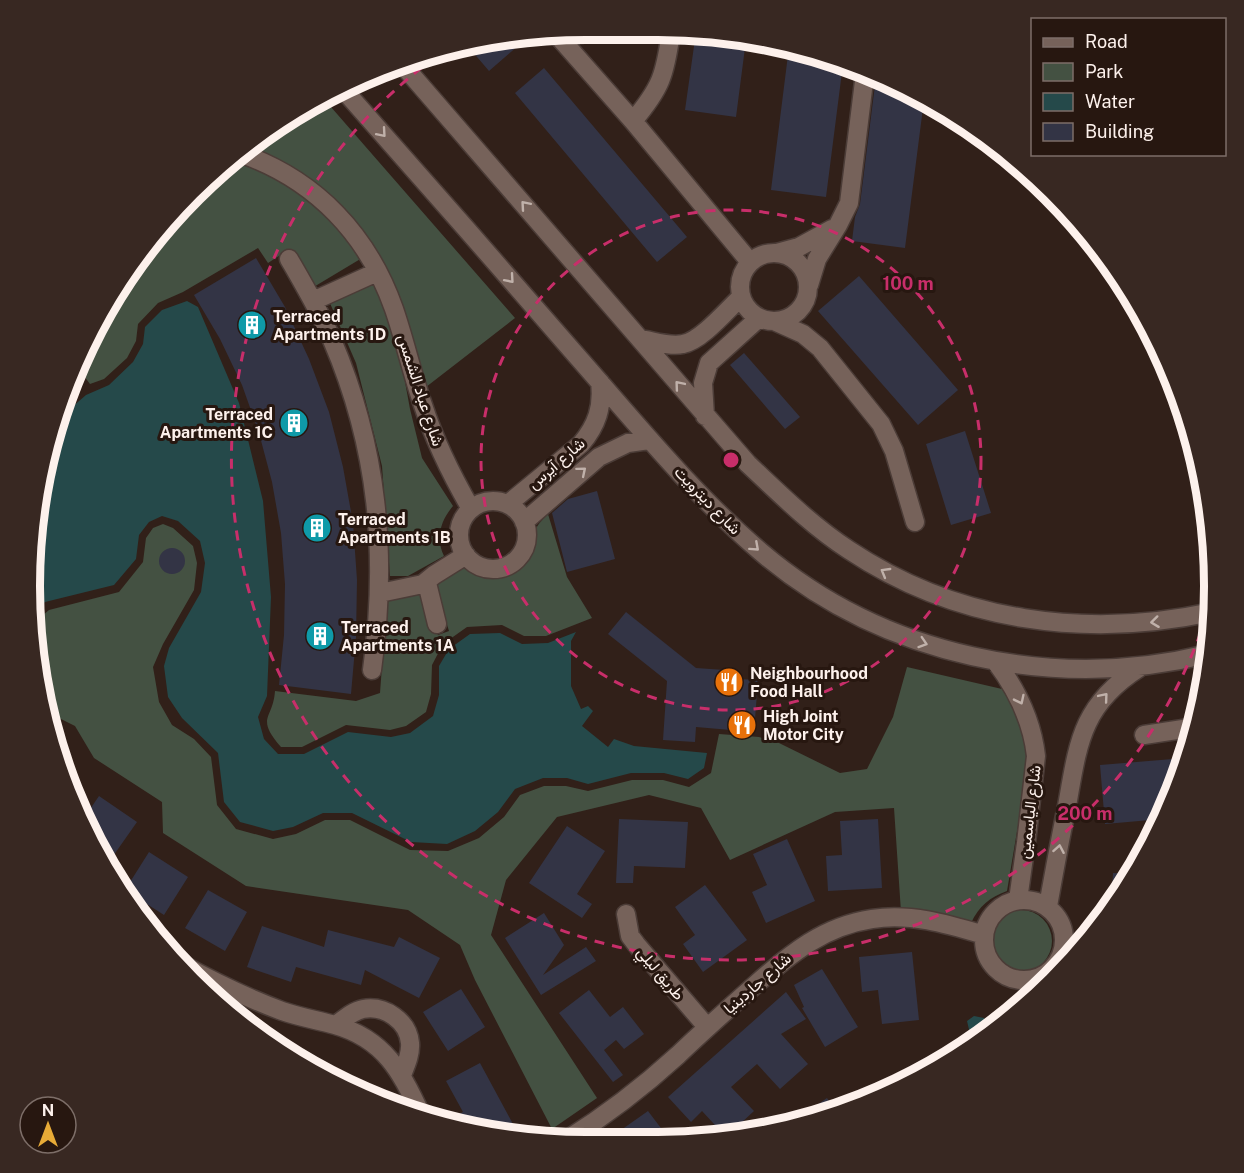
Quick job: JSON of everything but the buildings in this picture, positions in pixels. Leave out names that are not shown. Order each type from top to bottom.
[{"type":"street","points":[[563,41],[633,121],[750,262]]},
{"type":"street","points":[[633,121],[660,84],[670,41]]},
{"type":"street","points":[[408,70],[748,464],[793,506],[848,550],[893,576],[940,597],[990,612],[1040,621],[1088,625],[1136,624],[1202,614]]},
{"type":"street","points":[[705,416],[703,383],[709,363],[766,320],[791,317],[804,305],[823,247],[849,203],[864,81]]},
{"type":"street","name":"شارع ديترويت","points":[[349,95],[649,440],[740,534],[784,571],[817,593],[876,624],[917,641],[996,662],[1074,670],[1140,667],[1199,656]]},
{"type":"street","name":"شارع عباد الشمس","points":[[249,157],[285,173],[325,202],[354,235],[377,272],[393,307],[436,440],[451,474],[471,509]]},
{"type":"street","points":[[838,225],[810,243],[758,256],[750,262],[740,279],[741,297],[748,309],[766,320],[803,334],[820,348],[881,424],[894,451],[915,522]]},
{"type":"street","points":[[777,252],[795,260],[802,267],[808,291],[812,328],[820,348]]},
{"type":"street","points":[[289,259],[313,301],[347,377],[366,447],[380,539],[380,586],[372,670]]},
{"type":"street","points":[[313,301],[377,272]]},
{"type":"street","points":[[640,339],[676,345],[689,343],[700,336],[741,297]]},
{"type":"street","name":"شارع آيرس","points":[[508,504],[581,444],[588,435],[599,416],[602,394],[600,382]]},
{"type":"street","name":"شارع آيرس","points":[[524,522],[599,457],[628,443],[649,440]]},
{"type":"street","points":[[493,501],[508,504],[515,509],[524,522],[527,532],[526,543],[522,553],[515,561],[505,567],[483,568],[466,555],[459,536],[464,516],[478,504],[493,501]]},
{"type":"street","points":[[380,586],[430,579],[466,555]]},
{"type":"street","points":[[430,579],[437,624]]},
{"type":"street","name":"شارع الياسمين","points":[[996,662],[1024,708],[1036,756],[1018,900]]},
{"type":"street","name":"شارع الياسمين","points":[[1048,906],[1080,738],[1090,716],[1103,697],[1114,685],[1140,667]]},
{"type":"street","points":[[1144,735],[1185,729]]},
{"type":"street","points":[[1040,977],[1024,980],[1005,974],[990,961],[985,949],[984,935],[988,922],[995,912],[1005,904],[1018,900],[1028,899],[1048,906],[1062,925],[1069,946]]},
{"type":"street","name":"طريق ليلي","points":[[626,914],[630,936],[707,1027]]},
{"type":"street","name":"شارع جاردينيا","points":[[579,1132],[617,1106],[648,1081],[788,956],[818,936],[836,928],[872,919],[908,918],[927,920],[984,935]]},
{"type":"street","points":[[213,985],[280,1010],[336,1025],[355,1033],[384,1053],[402,1075],[417,1106]]},
{"type":"street","points":[[336,1025],[351,1014],[363,1009],[375,1008],[399,1019],[406,1029],[410,1042],[409,1055],[402,1075]]},
{"type":"green space","points":[[329,105],[515,318],[417,394],[358,231],[249,157],[283,133]]},
{"type":"green space","points":[[242,163],[273,175],[308,197],[338,225],[362,258],[307,291],[288,250],[268,263],[258,248],[183,292],[158,303],[138,324],[136,341],[127,358],[104,379],[90,384],[83,375],[114,313],[133,283],[176,226],[200,200]]},
{"type":"green space","points":[[368,269],[395,327],[410,409],[422,458],[453,506],[445,517],[441,529],[440,543],[444,556],[408,576],[390,576],[382,466],[356,363],[326,294]]},
{"type":"green space","points":[[548,514],[567,577],[592,618],[546,636],[524,636],[502,625],[467,627],[443,644],[432,665],[431,694],[426,712],[406,726],[390,730],[346,725],[302,747],[281,747],[267,724],[275,691],[356,701],[380,693],[387,598],[418,591],[438,635],[449,631],[434,583],[462,565],[479,575],[489,577],[508,575],[517,571],[531,556],[536,529]]},
{"type":"green space","points":[[163,524],[173,528],[193,546],[197,563],[194,590],[163,644],[153,667],[159,702],[172,725],[194,739],[211,757],[217,805],[236,829],[273,839],[296,834],[325,820],[350,820],[410,850],[448,851],[479,838],[504,817],[520,795],[544,786],[566,786],[588,791],[632,780],[663,780],[689,787],[711,773],[719,734],[759,737],[779,743],[840,773],[867,769],[893,717],[907,667],[1002,689],[1020,719],[1028,766],[1007,891],[986,903],[971,923],[901,912],[894,808],[835,812],[730,860],[701,808],[649,795],[557,817],[506,880],[491,935],[597,1098],[552,1129],[475,980],[460,945],[408,910],[246,886],[163,833],[162,802],[94,758],[75,726],[56,717],[45,658],[42,616],[49,610],[119,592],[143,562],[146,538],[153,528]]},
{"type":"green space","points":[[1015,910],[1027,910],[1043,919],[1050,929],[1052,941],[1050,953],[1043,963],[1027,972],[1015,972],[1004,967],[995,958],[990,947],[990,935],[995,924],[1004,915]]},
{"type":"water","points":[[187,301],[198,307],[239,403],[263,501],[271,597],[267,696],[258,717],[264,739],[278,754],[304,754],[348,732],[391,737],[410,733],[433,716],[439,695],[439,666],[449,649],[470,634],[500,633],[522,644],[548,643],[576,632],[571,641],[571,686],[581,709],[588,706],[593,711],[582,726],[608,747],[614,739],[634,746],[707,753],[704,768],[688,779],[664,773],[631,773],[588,784],[567,778],[543,778],[515,789],[498,812],[475,831],[447,844],[411,842],[352,813],[323,813],[293,827],[273,831],[240,822],[224,802],[218,753],[182,718],[168,697],[164,666],[169,648],[201,592],[205,563],[200,541],[178,521],[162,516],[149,522],[139,535],[136,559],[114,585],[45,602],[41,606],[40,586],[45,515],[59,445],[70,409],[86,395],[109,385],[133,362],[143,344],[145,327],[162,310]]},
{"type":"water","points":[[974,1016],[984,1018],[986,1023],[970,1034],[967,1021]]},
{"type":"place","name":"Terraced Apartments 1D","points":[[252,325]]},
{"type":"place","name":"Terraced Apartments 1C","points":[[294,423]]},
{"type":"place","name":"Terraced Apartments 1B","points":[[317,528]]},
{"type":"place","name":"Terraced Apartments 1A","points":[[320,636]]},
{"type":"place","name":"Neighbourhood Food Hall","points":[[729,682]]},
{"type":"place","name":"High Joint Motor City","points":[[742,725]]}]
